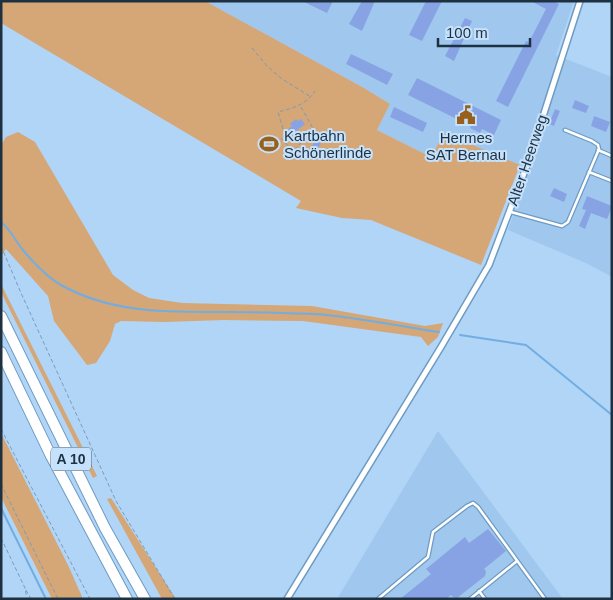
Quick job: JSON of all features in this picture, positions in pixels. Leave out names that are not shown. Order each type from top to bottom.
[{"type":"highway","name":"A 10","points":[[1,316],[105,528],[145,599]]},
{"type":"highway","name":"A 10","points":[[1,352],[50,456],[127,599]]},
{"type":"street","name":"Alter Heerweg","points":[[287,599],[489,265],[529,160],[580,1]]},
{"type":"lane","points":[[510,211],[554,225],[562,226],[568,222],[598,150],[598,145],[565,130]]},
{"type":"lane","points":[[598,150],[612,156]]},
{"type":"lane","points":[[589,172],[612,181]]},
{"type":"lane","points":[[378,599],[426,560],[430,554],[433,532],[472,503],[478,507],[545,599]]},
{"type":"lane","points":[[472,598],[517,561]]},
{"type":"lane","points":[[479,592],[485,599]]},
{"type":"path","points":[[252,48],[267,66],[282,79],[311,97]]},
{"type":"path","points":[[283,129],[278,112],[301,106],[315,91]]},
{"type":"path","points":[[301,106],[314,130],[322,137],[320,141]]},
{"type":"path","points":[[281,138],[293,151],[314,130]]},
{"type":"path","points":[[1,246],[20,293],[116,501],[175,599]]},
{"type":"path","points":[[1,429],[90,599]]},
{"type":"path","points":[[1,484],[58,599]]},
{"type":"path","points":[[1,538],[31,599]]},
{"type":"path","points":[[25,588],[27,599]]},
{"type":"shaded area","name":"Kartbahn Schönerlinde","points":[[1,1],[205,1],[390,104],[377,130],[431,157],[444,133],[520,165],[481,265],[371,220],[342,218],[296,208],[301,201],[1,23]]},
{"type":"shaded area","points":[[205,1],[574,1],[556,55],[612,77],[612,277],[588,264],[508,230],[529,170],[444,133],[431,157],[377,130],[390,104]]},
{"type":"shaded area","points":[[18,132],[35,142],[113,275],[133,290],[149,298],[182,303],[312,306],[425,326],[443,323],[438,337],[428,346],[421,337],[303,321],[121,321],[115,324],[110,341],[96,363],[87,365],[54,321],[48,296],[6,249],[1,256],[1,145],[6,137]]},
{"type":"shaded area","points":[[1,284],[97,476],[93,478],[1,292]]},
{"type":"shaded area","points":[[438,431],[563,599],[337,599]]},
{"type":"shaded area","points":[[1,433],[68,565],[83,599],[52,599],[1,497]]},
{"type":"shaded area","points":[[111,498],[176,599],[162,599],[107,499]]},
{"type":"building","points":[[302,1],[333,1],[327,13]]},
{"type":"building","points":[[362,1],[375,1],[362,31],[349,24]]},
{"type":"building","points":[[426,1],[442,1],[422,41],[409,35]]},
{"type":"building","points":[[531,1],[554,1],[559,4],[508,107],[496,101],[526,41],[529,42],[546,9]]},
{"type":"building","points":[[465,18],[472,21],[454,61],[445,56]]},
{"type":"building","points":[[351,54],[393,74],[387,85],[346,64]]},
{"type":"building","points":[[417,78],[501,120],[494,135],[482,129],[480,133],[470,128],[471,126],[408,95]]},
{"type":"building","points":[[575,100],[589,106],[586,113],[572,108]]},
{"type":"building","points":[[394,107],[427,123],[423,132],[390,117]]},
{"type":"building","points":[[555,109],[560,111],[554,126],[549,124]]},
{"type":"building","points":[[594,116],[610,122],[606,132],[591,126]]},
{"type":"building","points":[[296,119],[298,121],[301,119],[305,124],[289,137],[285,132]]},
{"type":"building","points":[[317,140],[321,144],[312,155],[308,151]]},
{"type":"building","points":[[554,188],[567,194],[564,202],[550,196]]},
{"type":"building","points":[[587,196],[612,207],[607,219],[591,213],[585,229],[579,226],[586,210],[582,209]]},
{"type":"building","points":[[488,529],[506,551],[484,569],[486,571],[485,576],[457,598],[451,595],[446,599],[400,599],[431,574],[426,569],[465,537],[469,543]]},
{"type":"waterway","points":[[1,222],[10,231],[19,246],[51,278],[61,285],[101,301],[121,306],[163,311],[330,315],[439,332]]},
{"type":"waterway","points":[[460,335],[526,345],[612,415]]},
{"type":"waterway","points":[[1,508],[46,599]]},
{"type":"place","name":"Hermes SAT Bernau","points":[[466,115]]},
{"type":"place","name":"Kartbahn Schönerlinde","points":[[269,144]]}]
